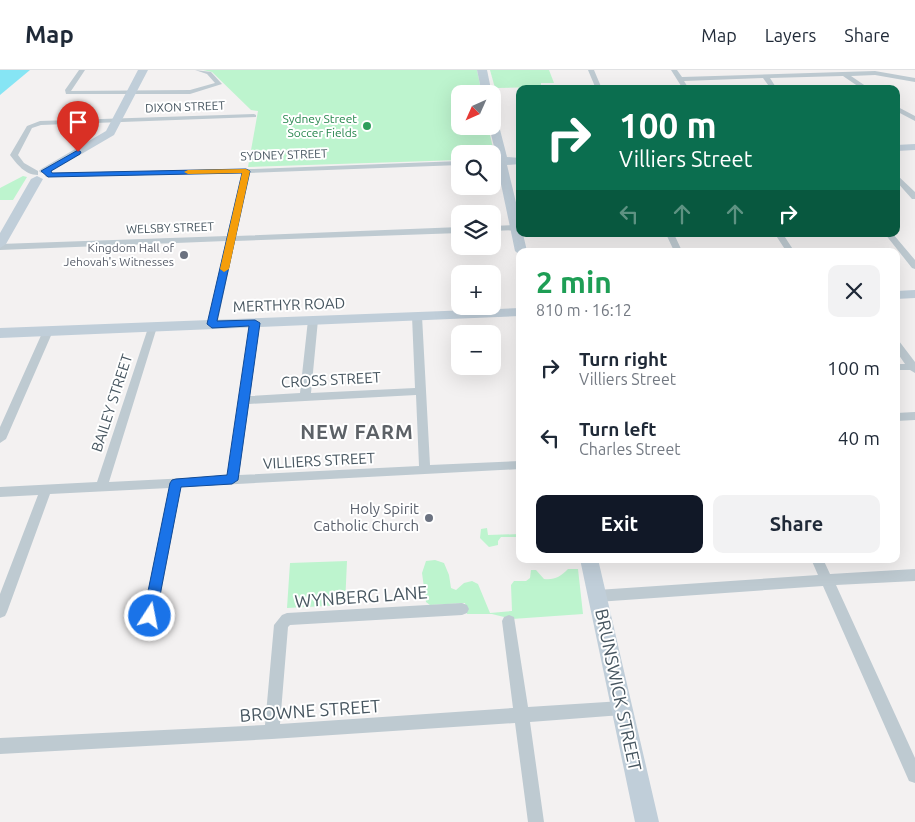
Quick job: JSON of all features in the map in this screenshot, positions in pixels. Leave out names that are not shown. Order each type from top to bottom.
[{"type":"street","points":[[82,70],[68,90],[68,93],[190,92],[219,84],[209,73],[198,70]]},
{"type":"street","points":[[0,246],[41,175],[110,133],[143,70]]},
{"type":"street","points":[[482,70],[485,85]]},
{"type":"street","points":[[591,70],[597,85]]},
{"type":"street","points":[[674,70],[684,85]]},
{"type":"street","points":[[680,79],[794,73],[844,74],[874,72],[915,80]]},
{"type":"street","points":[[844,74],[861,85]]},
{"type":"street","points":[[765,76],[771,85]]},
{"type":"street","points":[[900,111],[915,120]]},
{"type":"street","name":"DIXON STREET","points":[[41,175],[17,161],[14,154],[29,127],[45,122],[254,116]]},
{"type":"street","points":[[496,135],[516,228],[501,229]]},
{"type":"street","points":[[900,148],[915,147]]},
{"type":"street","name":"SYDNEY STREET","points":[[41,175],[246,171],[451,163]]},
{"type":"street","points":[[212,324],[246,171]]},
{"type":"street","points":[[900,180],[915,197]]},
{"type":"street","name":"WELSBY STREET","points":[[0,246],[451,230]]},
{"type":"street","points":[[781,237],[788,248]]},
{"type":"street","points":[[891,237],[915,266]]},
{"type":"street","points":[[900,295],[915,294]]},
{"type":"street","name":"MERTHYR ROAD","points":[[0,333],[516,312]]},
{"type":"street","points":[[417,316],[425,471]]},
{"type":"street","points":[[305,396],[313,320]]},
{"type":"street","points":[[232,480],[255,323]]},
{"type":"street","name":"BAILEY STREET","points":[[101,487],[152,327]]},
{"type":"street","points":[[0,439],[48,331]]},
{"type":"street","points":[[900,349],[914,368]]},
{"type":"street","points":[[900,368],[914,368]]},
{"type":"street","name":"CROSS STREET","points":[[244,400],[420,390]]},
{"type":"street","points":[[900,417],[915,416]]},
{"type":"street","name":"VILLIERS STREET","points":[[0,492],[516,465]]},
{"type":"street","points":[[150,616],[176,483]]},
{"type":"street","points":[[0,612],[46,490]]},
{"type":"street","name":"BRUNSWICK STREET","points":[[590,563],[647,822]]},
{"type":"street","points":[[819,563],[915,775]]},
{"type":"street","points":[[598,596],[827,580],[915,576]]},
{"type":"street","name":"WYNBERG LANE","points":[[272,732],[281,625],[288,619],[462,609]]},
{"type":"street","points":[[509,621],[536,822]]},
{"type":"street","name":"BROWNE STREET","points":[[0,746],[272,732],[622,708]]},
{"type":"green space","points":[[203,70],[477,70],[480,85],[451,85],[451,135],[490,135],[492,145],[451,145],[451,160],[248,167],[258,111],[251,110],[212,72]]},
{"type":"green space","points":[[490,70],[549,70],[554,83],[516,85],[516,88],[501,88],[501,85],[494,85]]},
{"type":"green space","points":[[23,176],[27,177],[13,200],[0,200],[0,188]]},
{"type":"green space","points":[[487,528],[488,535],[516,534],[516,537],[501,537],[498,545],[489,547],[480,538],[481,529]]},
{"type":"green space","points":[[435,560],[444,563],[449,575],[451,588],[456,590],[464,583],[472,581],[478,584],[490,613],[512,611],[511,585],[514,581],[526,581],[530,578],[531,570],[536,570],[544,579],[551,579],[568,569],[578,569],[583,614],[512,619],[492,614],[467,614],[465,603],[430,605],[426,602],[422,573],[426,561]]},
{"type":"green space","points":[[347,561],[345,605],[287,608],[290,563]]},
{"type":"water","points":[[0,70],[30,70],[0,95]]},
{"type":"slow traffic","points":[[188,172],[246,171],[224,269]]},
{"type":"place","name":"Sydney Street Soccer Fields","points":[[367,126]]},
{"type":"place","name":"Kingdom Hall of Jehovah's Witnesses","points":[[184,255]]},
{"type":"place","name":"Holy Spirit Catholic Church","points":[[429,518]]},
{"type":"district","name":"NEW FARM","points":[[357,432]]},
{"type":"route","points":[[78,152],[45,171],[48,175],[246,171],[212,324],[255,323],[232,480],[176,483],[150,616]]}]
